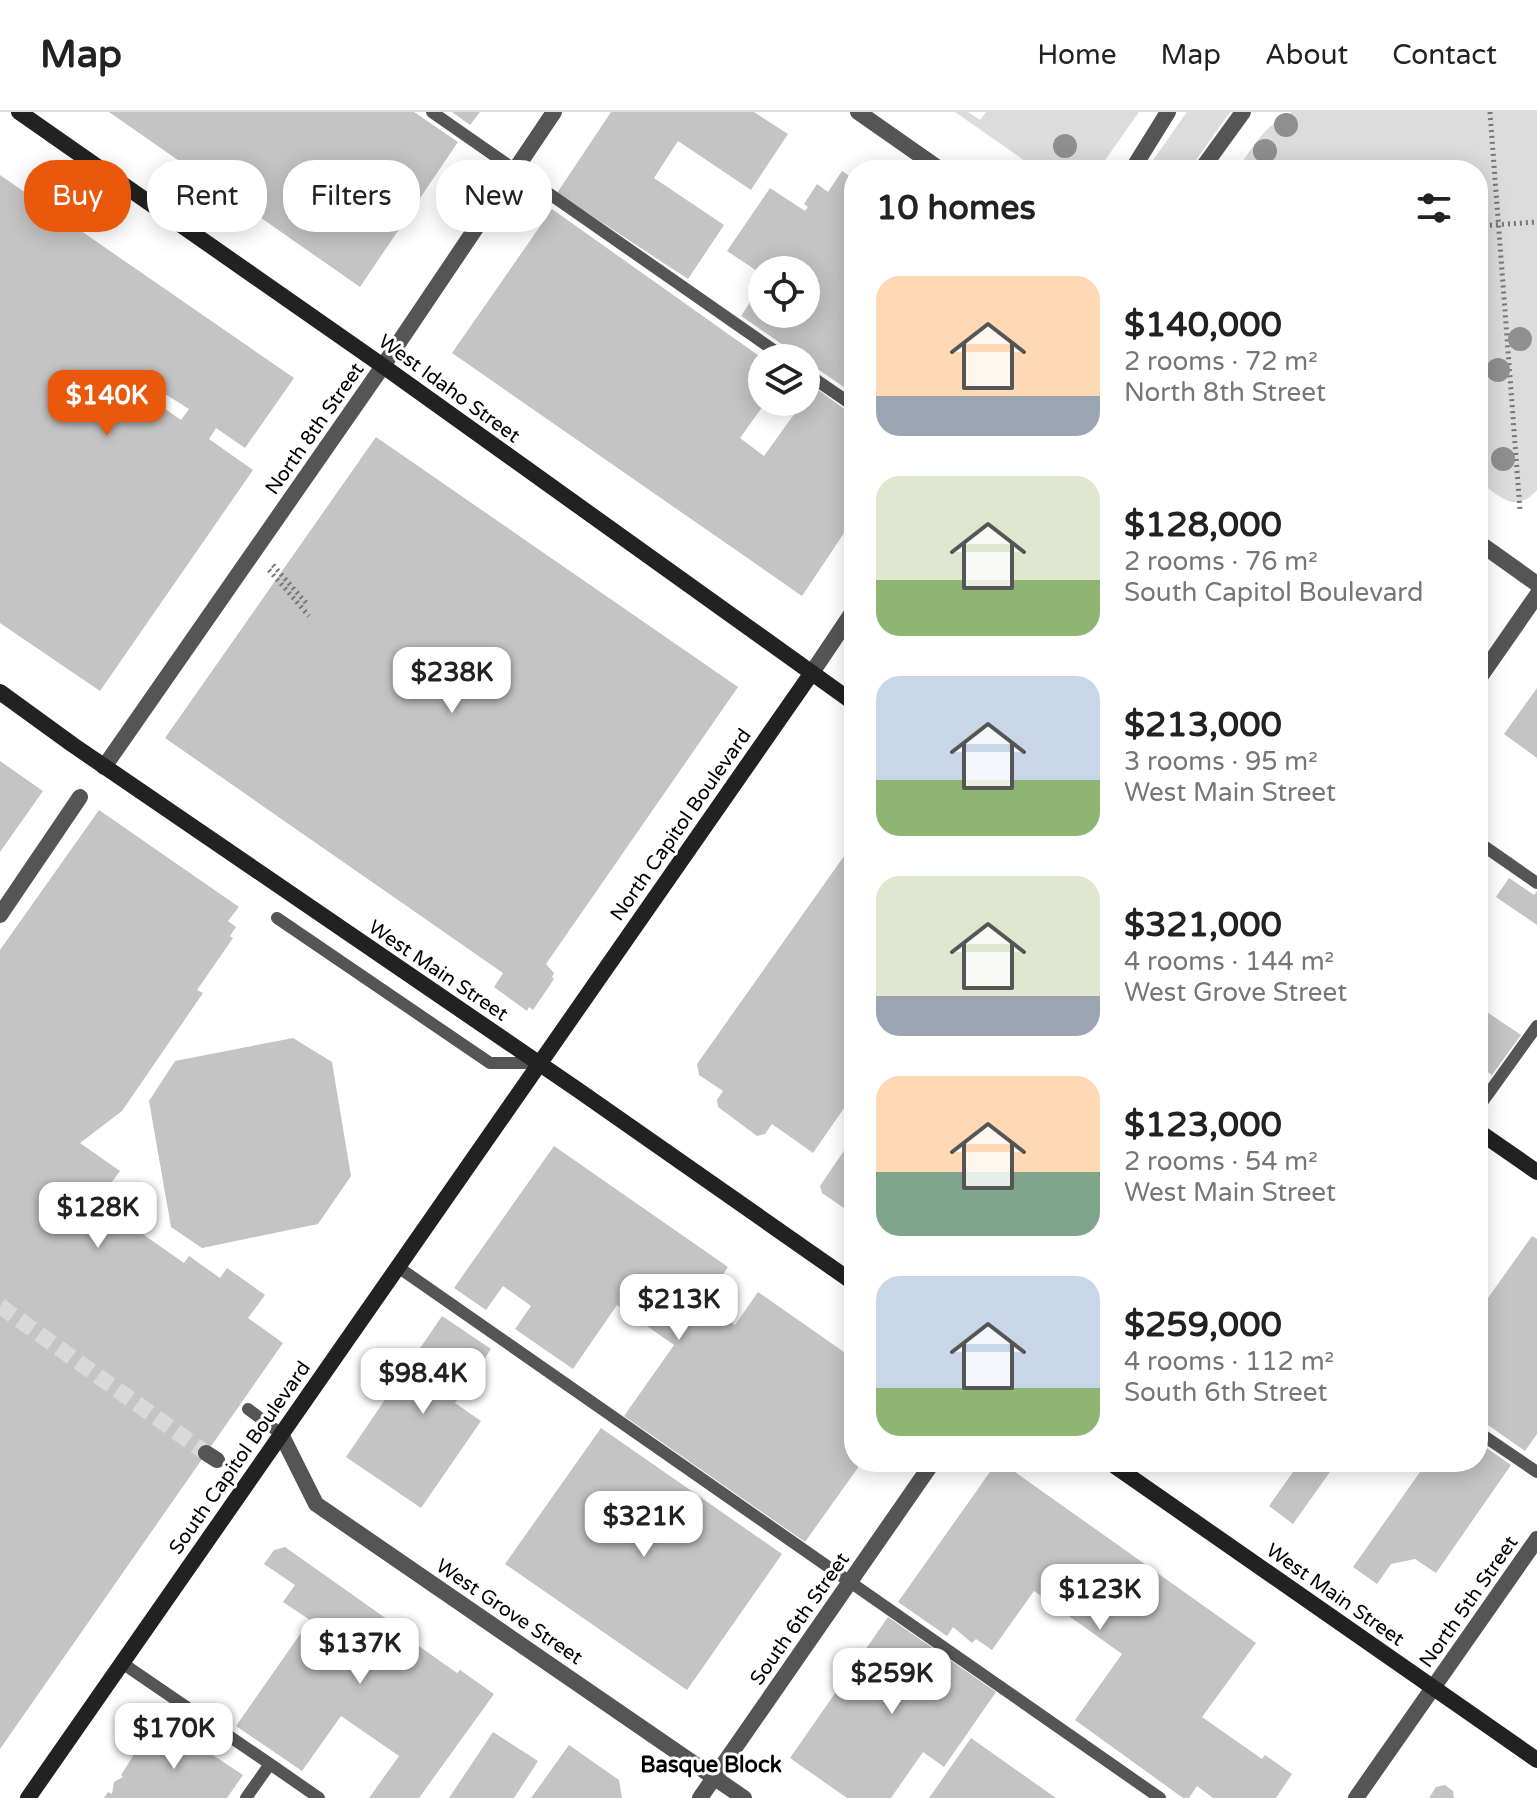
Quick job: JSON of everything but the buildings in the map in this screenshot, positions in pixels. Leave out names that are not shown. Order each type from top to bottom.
[{"type":"main road","name":"West Idaho Street","points":[[19,112],[383,366],[844,696]]},
{"type":"main road","name":"North Capitol Boulevard","points":[[539,1063],[811,674]]},
{"type":"main road","name":"West Main Street","points":[[0,692],[104,767],[539,1063],[844,1276]]},
{"type":"main road","name":"South Capitol Boulevard","points":[[28,1798],[539,1063]]},
{"type":"main road","points":[[1488,1138],[1537,1172]]},
{"type":"main road","name":"West Main Street","points":[[1123,1472],[1537,1760]]},
{"type":"street","name":"North 8th Street","points":[[522,160],[554,112]]},
{"type":"street","points":[[858,112],[927,160]]},
{"type":"street","points":[[1138,160],[1168,112]]},
{"type":"street","points":[[1208,160],[1243,112]]},
{"type":"street","name":"North 8th Street","points":[[104,767],[473,232]]},
{"type":"street","points":[[1488,549],[1537,584]]},
{"type":"street","points":[[1488,666],[1537,595]]},
{"type":"street","name":"North Capitol Boulevard","points":[[811,674],[844,625]]},
{"type":"street","points":[[0,915],[80,797]]},
{"type":"street","name":"West Grove Street","points":[[281,1434],[316,1504],[744,1798]]},
{"type":"street","name":"South 6th Street","points":[[700,1798],[926,1472]]},
{"type":"street","name":"North 5th Street","points":[[1356,1798],[1537,1539]]},
{"type":"lane","points":[[432,112],[501,160]]},
{"type":"lane","points":[[552,196],[765,344]]},
{"type":"lane","points":[[820,383],[844,399]]},
{"type":"lane","points":[[1488,849],[1537,883]]},
{"type":"lane","points":[[277,918],[490,1063],[539,1063]]},
{"type":"lane","points":[[1488,1094],[1537,1026]]},
{"type":"lane","points":[[398,1267],[1160,1798]]},
{"type":"lane","points":[[248,1409],[281,1434]]},
{"type":"lane","points":[[1488,1439],[1537,1472]]},
{"type":"lane","points":[[122,1663],[319,1798]]},
{"type":"lane","points":[[246,1798],[270,1764]]},
{"type":"path","points":[[1490,112],[1520,510]]},
{"type":"path","points":[[1488,225],[1537,222]]},
{"type":"path","points":[[307,604],[271,567],[309,616]]},
{"type":"shaded area","points":[[955,112],[968,112],[980,120],[986,112],[1139,112],[1105,160],[1024,160]]},
{"type":"shaded area","points":[[1187,112],[1230,112],[1196,160],[1153,160]]},
{"type":"shaded area","points":[[1292,112],[1537,112],[1537,490],[1529,497],[1514,502],[1488,488],[1488,160],[1244,160],[1267,130]]},
{"type":"tunnel","points":[[0,1306],[206,1453]]},
{"type":"district","name":"Basque Block","points":[[711,1765]]}]
